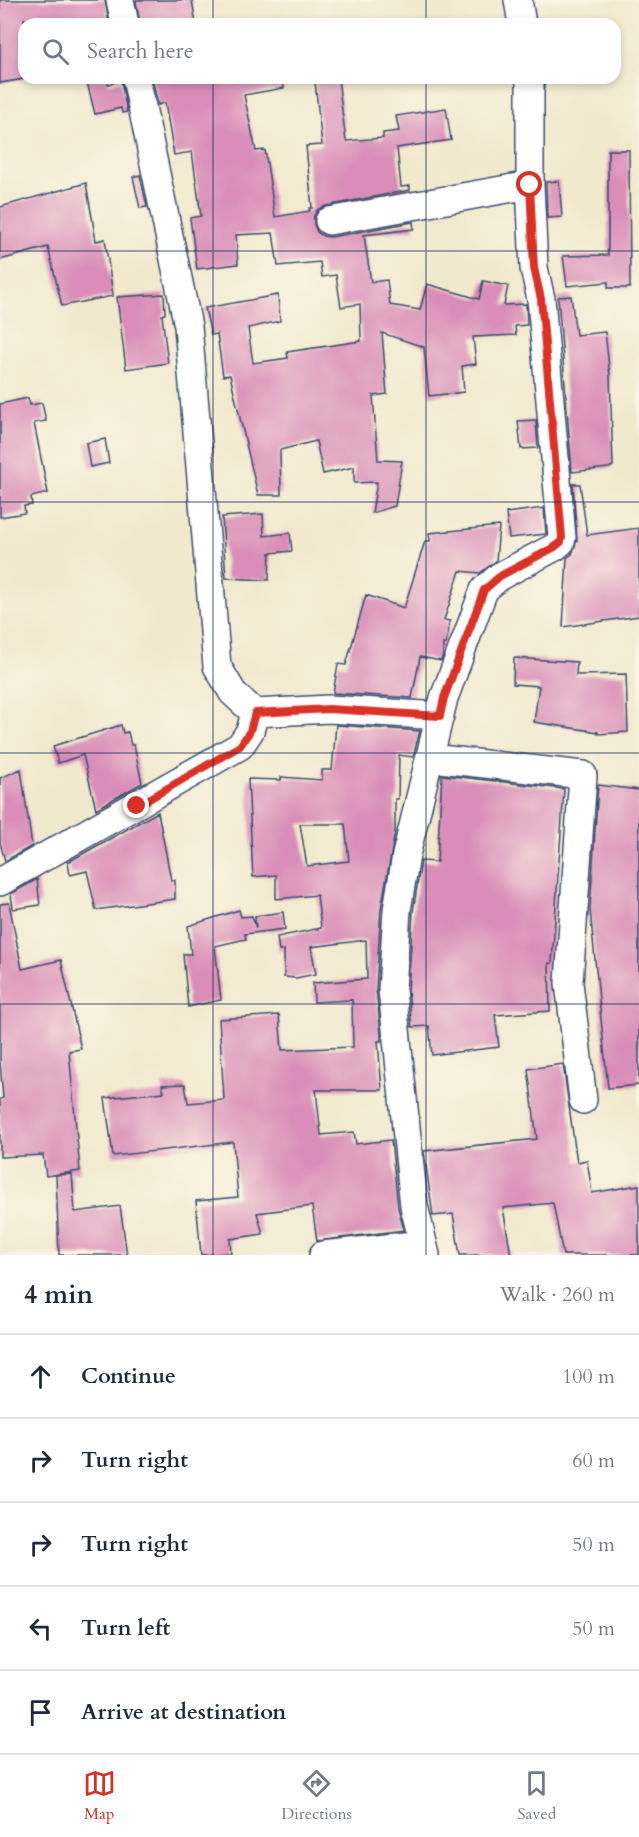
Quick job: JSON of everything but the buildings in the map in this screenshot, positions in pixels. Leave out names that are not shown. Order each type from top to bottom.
[{"type":"street","points":[[120,0],[124,18]]},
{"type":"street","points":[[518,0],[521,18]]},
{"type":"street","points":[[137,84],[188,326],[218,666],[233,693],[255,713],[329,709],[440,716]]},
{"type":"street","points":[[323,1255],[425,1249],[414,1206],[392,990],[397,910],[406,855],[444,698],[484,590],[500,576],[555,547],[561,542],[562,537],[541,299],[534,268],[530,185],[530,84]]},
{"type":"street","points":[[329,221],[530,185]]},
{"type":"street","points":[[0,882],[240,746],[250,731],[255,713]]},
{"type":"street","points":[[431,758],[583,775],[569,983],[583,1100]]},
{"type":"route","points":[[137,806],[240,746],[250,731],[255,713],[329,709],[440,716],[444,698],[484,590],[500,576],[561,542],[541,299],[534,268],[530,185]]}]
